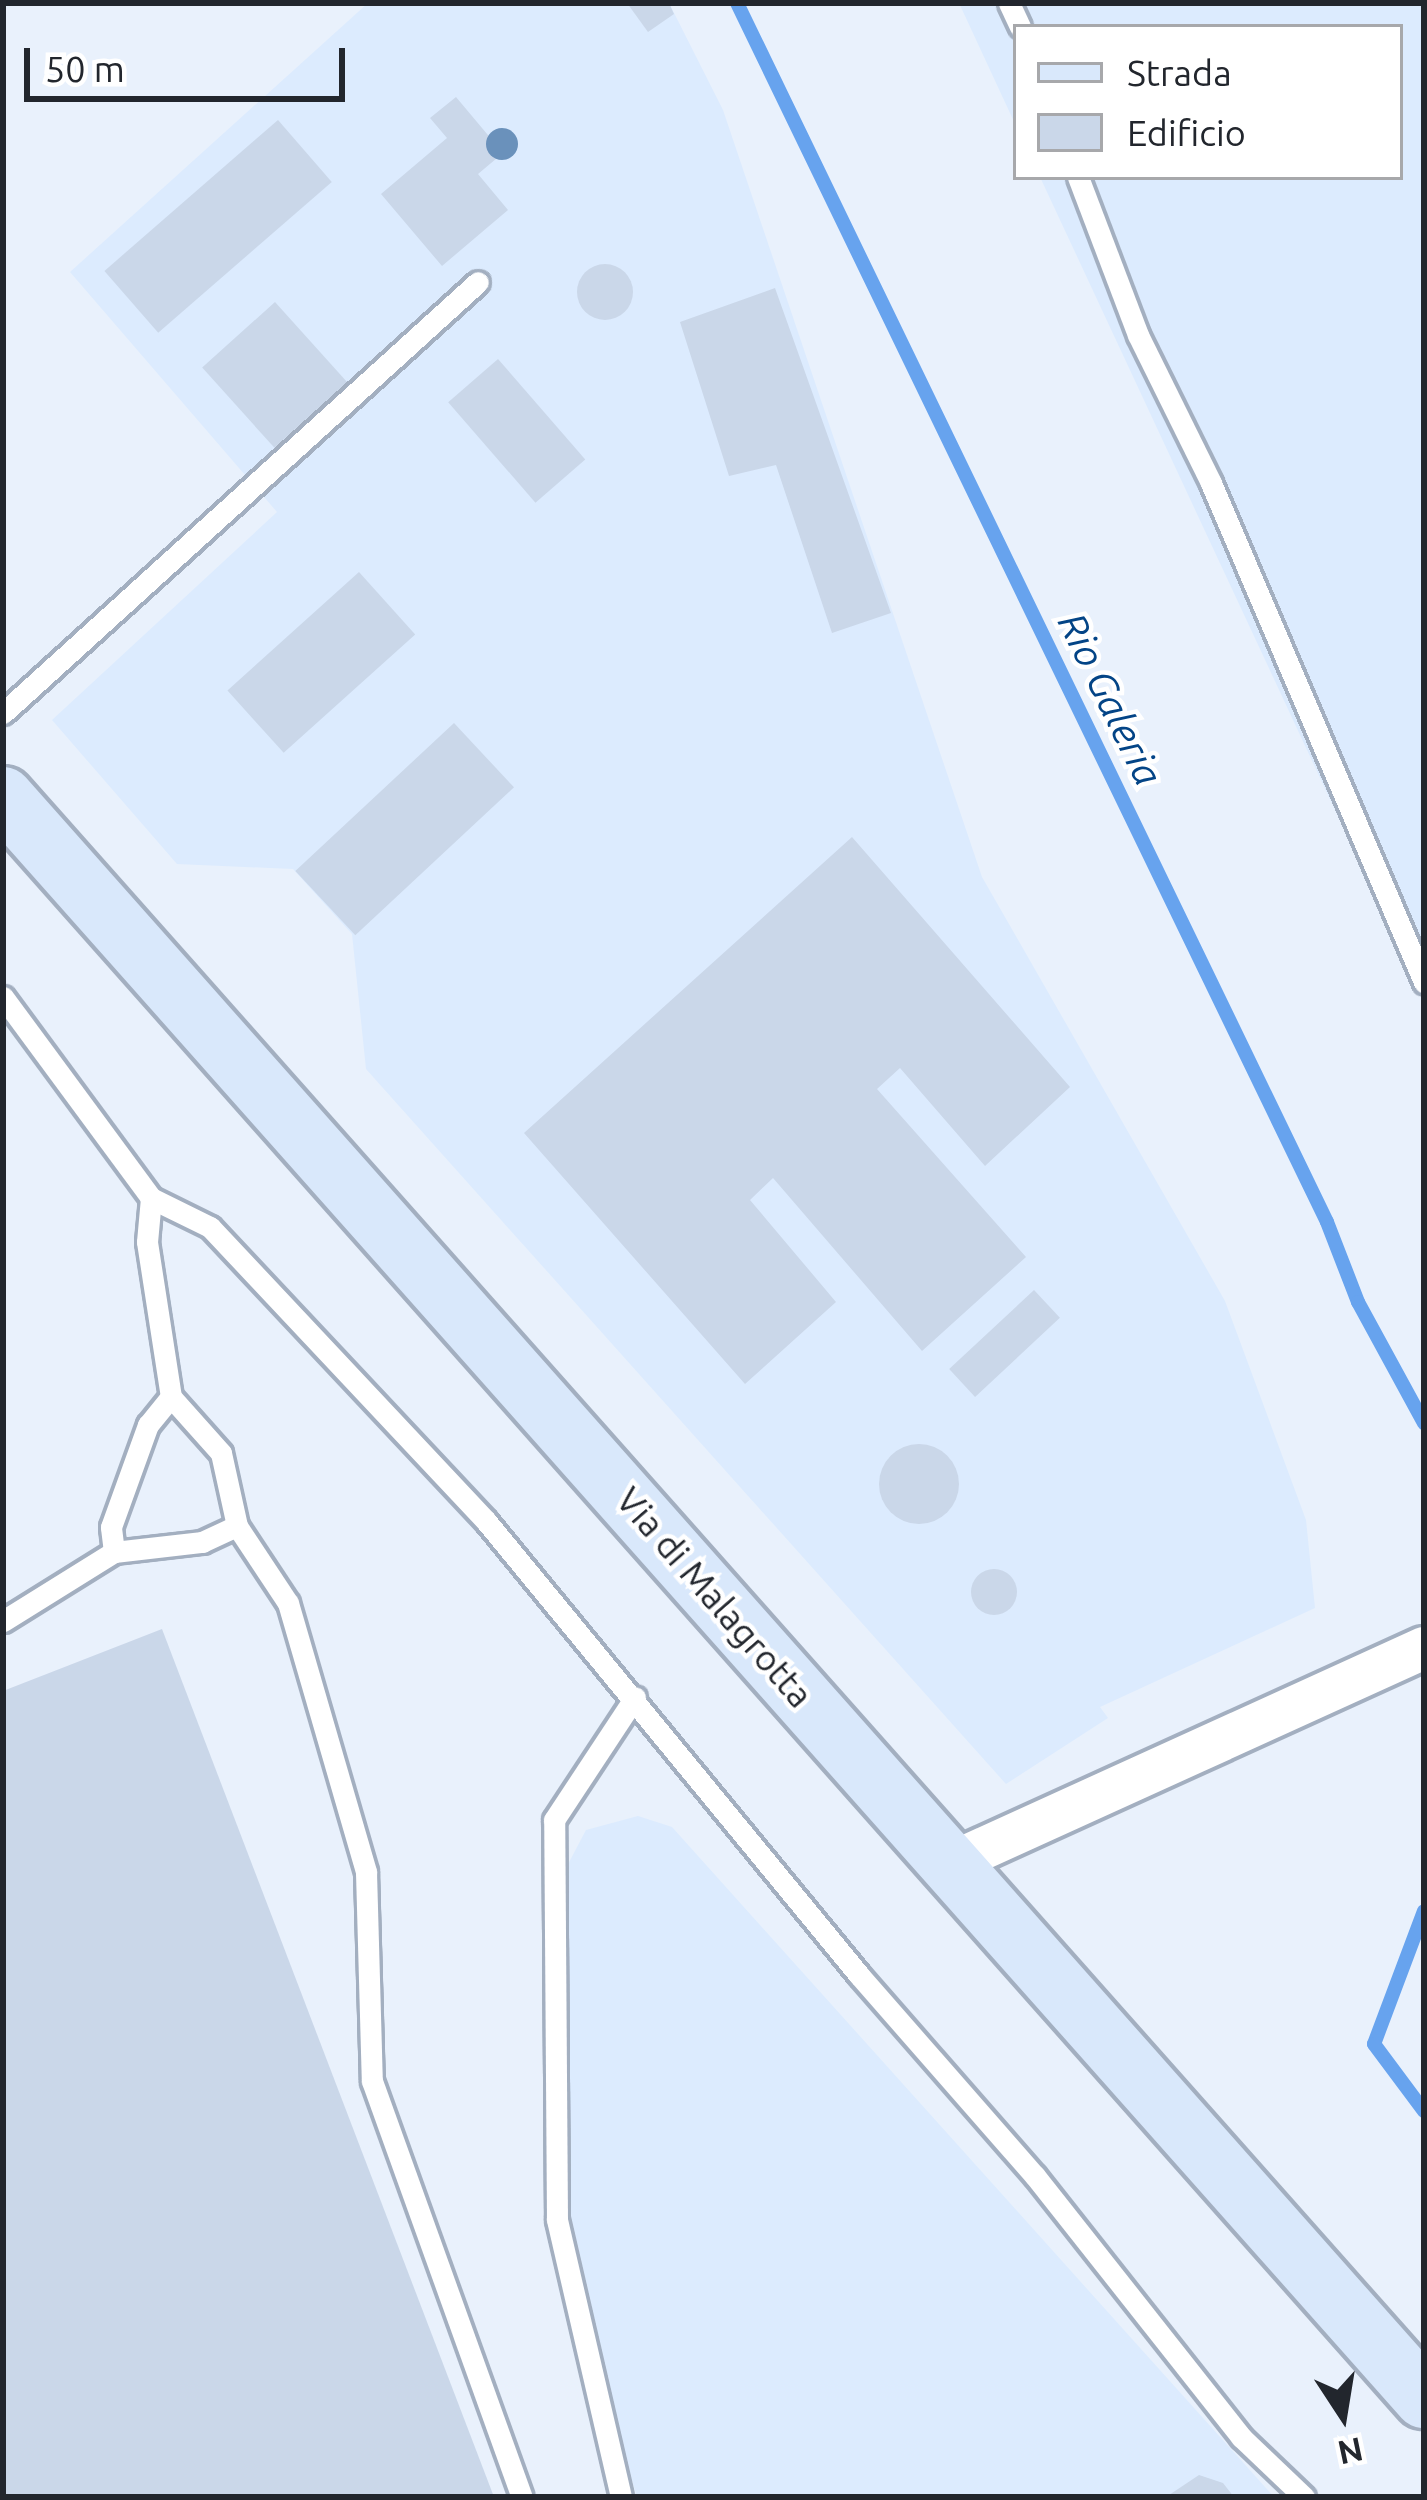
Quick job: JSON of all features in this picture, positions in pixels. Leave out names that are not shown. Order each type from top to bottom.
[{"type":"main road","name":"Via di Malagrotta","points":[[3,797],[1424,2398]]},
{"type":"street","points":[[950,1864],[1424,1648]]},
{"type":"lane","points":[[1079,180],[1138,335],[1211,483],[1424,982]]},
{"type":"lane","points":[[3,713],[478,282]]},
{"type":"lane","points":[[3,997],[151,1198],[210,1227],[486,1521],[859,1975],[1035,2176],[1241,2437],[1304,2497]]},
{"type":"lane","points":[[151,1198],[147,1242],[171,1397],[221,1454],[237,1526],[289,1603],[366,1872],[372,2081],[522,2497]]},
{"type":"lane","points":[[114,1552],[111,1526],[141,1445],[171,1397]]},
{"type":"lane","points":[[3,1621],[114,1552],[202,1542],[237,1526]]},
{"type":"lane","points":[[621,2497],[557,2219],[554,1820],[634,1697]]},
{"type":"shaded area","points":[[368,3],[669,3],[723,110],[982,877],[1225,1301],[1306,1520],[1315,1608],[1100,1707],[1108,1718],[1006,1784],[366,1069],[352,934],[293,869],[177,864],[52,720],[277,512],[70,272]]},
{"type":"shaded area","points":[[959,3],[1424,3],[1424,1001],[1041,180],[1403,180],[1403,24],[1013,24],[1013,120]]},
{"type":"shaded area","points":[[638,1816],[672,1827],[1274,2497],[637,2497],[589,2340],[570,2226],[556,1887],[586,1830]]},
{"type":"building","points":[[627,3],[669,3],[674,14],[648,32]]},
{"type":"building","points":[[456,97],[503,153],[478,174],[508,210],[442,266],[381,194],[447,138],[430,118]]},
{"type":"building","points":[[278,120],[332,182],[158,333],[104,271]]},
{"type":"building","points":[[605,264],[625,272],[633,292],[625,312],[605,320],[585,312],[577,292],[585,272]]},
{"type":"building","points":[[775,288],[891,613],[832,633],[776,465],[729,476],[680,322]]},
{"type":"building","points":[[275,302],[347,382],[274,448],[202,368]]},
{"type":"building","points":[[498,359],[585,459],[535,503],[448,402]]},
{"type":"building","points":[[359,572],[415,634],[284,753],[227,690]]},
{"type":"building","points":[[454,723],[514,787],[355,935],[295,871]]},
{"type":"building","points":[[852,837],[1070,1087],[985,1166],[900,1068],[877,1089],[1026,1257],[922,1351],[773,1178],[750,1200],[836,1302],[745,1384],[524,1133]]},
{"type":"building","points":[[1034,1290],[1060,1318],[975,1397],[949,1369]]},
{"type":"building","points":[[919,1444],[947,1456],[959,1484],[947,1512],[919,1524],[891,1512],[879,1484],[891,1456]]},
{"type":"building","points":[[994,1569],[1010,1576],[1017,1592],[1010,1608],[994,1615],[978,1608],[971,1592],[978,1576]]},
{"type":"building","points":[[162,1629],[494,2497],[3,2497],[3,1691]]},
{"type":"building","points":[[1199,2475],[1223,2483],[1234,2497],[1166,2497]]},
{"type":"waterway","name":"Rio Galeria","points":[[737,3],[1327,1222],[1358,1302],[1424,1423]]},
{"type":"waterway","name":"Rio Galeria","points":[[1424,1911],[1374,2044],[1424,2111]]}]
